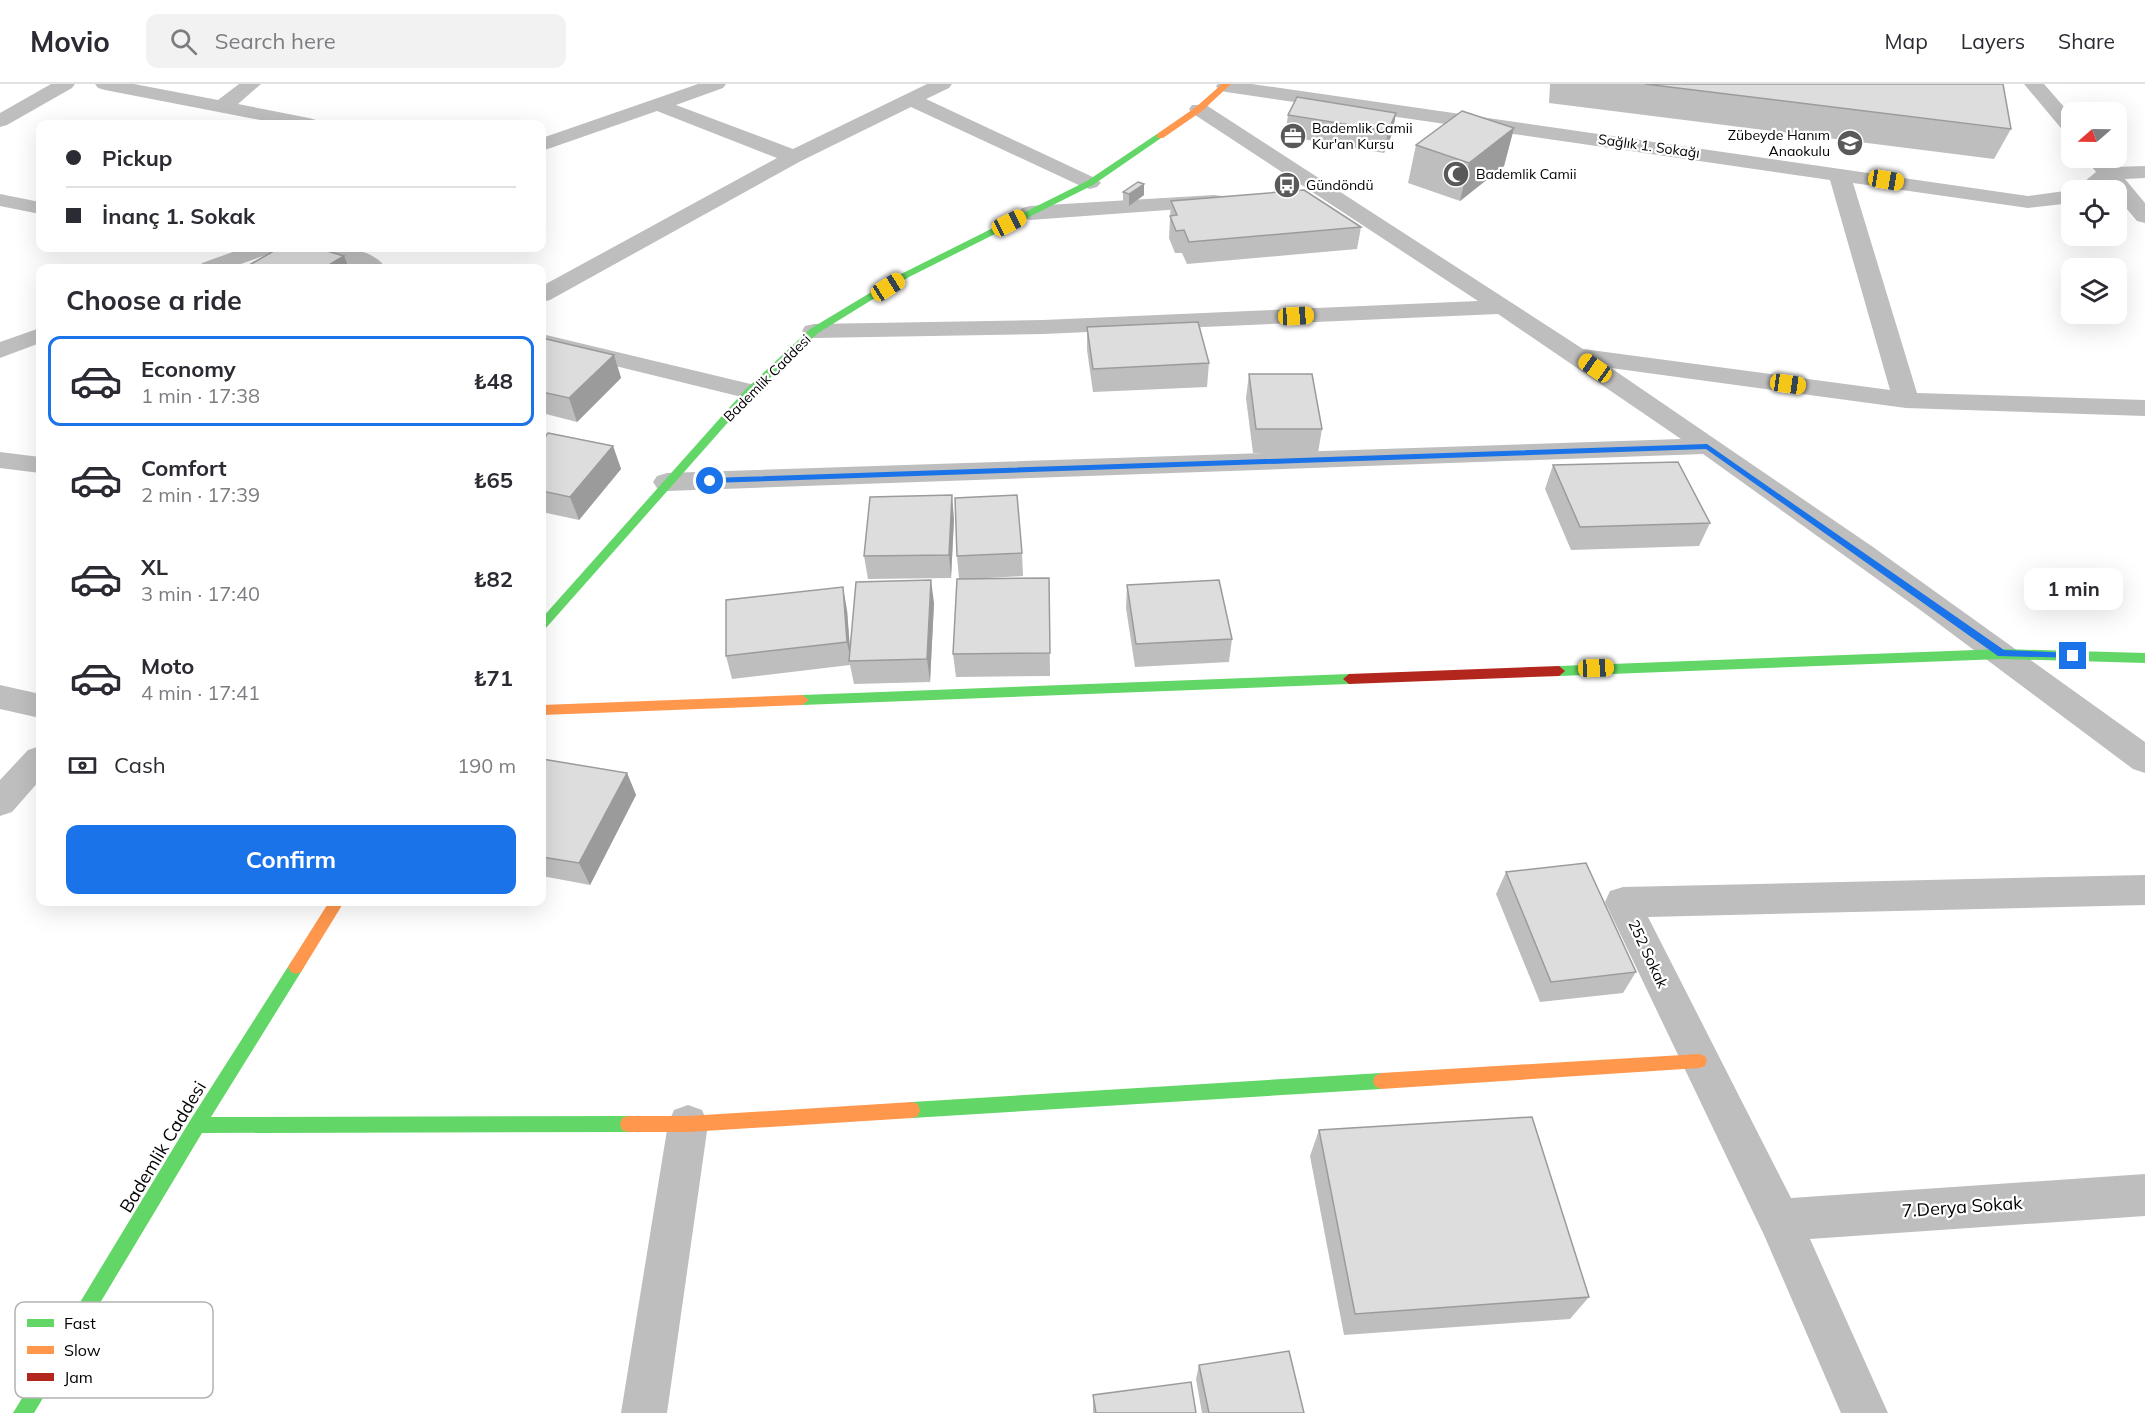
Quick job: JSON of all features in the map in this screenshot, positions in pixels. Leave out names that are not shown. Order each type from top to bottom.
[{"type":"street","points":[[0,121],[65,84]]},
{"type":"street","points":[[105,84],[289,120]]},
{"type":"street","points":[[222,107],[251,84]]},
{"type":"street","points":[[546,145],[716,84]]},
{"type":"street","points":[[546,293],[794,157],[942,84]]},
{"type":"street","points":[[2034,84],[2061,116]]},
{"type":"street","name":"Bademlik Caddesi","points":[[546,620],[750,391],[814,332],[906,275],[1090,183],[1199,109],[1226,85]]},
{"type":"street","name":"Sağlık 1. Sokağı","points":[[1226,85],[2028,202],[2061,198]]},
{"type":"street","points":[[910,99],[1090,183]]},
{"type":"street","points":[[659,105],[794,157]]},
{"type":"street","points":[[1199,109],[1576,355],[2002,654],[2145,760]]},
{"type":"street","points":[[2089,180],[2100,168]]},
{"type":"street","points":[[2104,168],[2145,216]]},
{"type":"street","points":[[2116,168],[2145,172]]},
{"type":"street","points":[[1839,173],[1906,400]]},
{"type":"street","points":[[1292,196],[1326,194]]},
{"type":"street","points":[[0,200],[36,206]]},
{"type":"street","points":[[1030,213],[1235,200]]},
{"type":"street","points":[[219,264],[246,252]]},
{"type":"street","points":[[344,252],[367,264]]},
{"type":"street","points":[[814,332],[1043,327],[1504,308]]},
{"type":"street","points":[[0,351],[36,337]]},
{"type":"street","points":[[546,342],[750,391]]},
{"type":"street","points":[[1576,355],[1906,400],[2145,408]]},
{"type":"street","points":[[668,482],[1707,446]]},
{"type":"street","points":[[0,460],[36,464]]},
{"type":"street","points":[[546,710],[2002,654],[2145,658]]},
{"type":"street","points":[[0,698],[36,705]]},
{"type":"street","points":[[0,801],[36,763]]},
{"type":"street","name":"252 Sokak","points":[[1865,1413],[1779,1220],[1623,902],[2145,890]]},
{"type":"street","name":"Bademlik Caddesi","points":[[90,1302],[197,1125],[334,906]]},
{"type":"street","points":[[197,1125],[688,1124],[1699,1061]]},
{"type":"street","points":[[644,1413],[688,1124]]},
{"type":"street","name":"7.Derya Sokak","points":[[1779,1220],[2145,1195]]},
{"type":"street","name":"Bademlik Caddesi","points":[[23,1413],[32,1398]]},
{"type":"building","points":[[1645,84],[2003,84],[2011,129]]},
{"type":"building","points":[[1297,97],[1396,113],[1388,131],[1288,115]]},
{"type":"building","points":[[1462,111],[1514,128],[1469,163],[1416,145]]},
{"type":"building","points":[[1138,182],[1144,184],[1129,194],[1123,192]]},
{"type":"building","points":[[1304,190],[1361,227],[1189,242],[1184,230],[1176,231],[1170,216],[1177,215],[1171,201]]},
{"type":"building","points":[[272,252],[330,252],[344,256],[331,264],[251,264]]},
{"type":"building","points":[[1198,322],[1209,363],[1093,369],[1087,327]]},
{"type":"building","points":[[546,339],[614,355],[569,398],[546,393]]},
{"type":"building","points":[[1249,374],[1312,374],[1322,429],[1256,429]]},
{"type":"building","points":[[548,433],[613,446],[570,497],[546,492],[546,436]]},
{"type":"building","points":[[1678,462],[1710,523],[1580,527],[1553,465]]},
{"type":"building","points":[[952,495],[949,555],[864,556],[870,497]]},
{"type":"building","points":[[1017,495],[1022,553],[957,556],[955,498]]},
{"type":"building","points":[[1049,578],[1050,653],[953,654],[957,579]]},
{"type":"building","points":[[931,580],[927,659],[849,661],[856,582]]},
{"type":"building","points":[[1219,580],[1232,639],[1136,644],[1127,585]]},
{"type":"building","points":[[843,587],[847,642],[726,656],[726,600]]},
{"type":"building","points":[[546,760],[627,773],[579,863],[546,858]]},
{"type":"building","points":[[1586,863],[1636,972],[1551,982],[1506,872]]},
{"type":"building","points":[[1532,1117],[1589,1297],[1355,1314],[1319,1130]]},
{"type":"building","points":[[1289,1351],[1304,1413],[1209,1413],[1199,1365]]},
{"type":"building","points":[[1191,1382],[1196,1413],[1096,1413],[1093,1395]]},
{"type":"traffic: fast","points":[[546,620],[750,391],[814,331],[906,275],[1090,183],[1160,136]]},
{"type":"traffic: fast","points":[[1559,671],[2002,654],[2145,658]]},
{"type":"traffic: fast","points":[[802,700],[1349,679]]},
{"type":"traffic: fast","points":[[90,1302],[296,967]]},
{"type":"traffic: fast","points":[[912,1110],[1381,1081]]},
{"type":"traffic: fast","points":[[197,1125],[628,1124]]},
{"type":"traffic: fast","points":[[23,1413],[32,1398]]},
{"type":"traffic: slow","points":[[1160,136],[1199,109],[1227,84]]},
{"type":"traffic: slow","points":[[546,710],[802,700]]},
{"type":"traffic: slow","points":[[296,967],[334,906]]},
{"type":"traffic: slow","points":[[1381,1081],[1699,1061]]},
{"type":"traffic: slow","points":[[628,1124],[688,1124],[912,1110]]},
{"type":"traffic: jam","points":[[1349,679],[1559,671]]},
{"type":"place","name":"Bademlik Camii Kur'an Kursu","points":[[1293,136]]},
{"type":"place","name":"Zübeyde Hanım Anaokulu","points":[[1850,143]]},
{"type":"place","name":"Bademlik Camii","points":[[1456,174]]},
{"type":"place","name":"Gündöndü","points":[[1287,185]]},
{"type":"route","points":[[710,481],[1707,446],[2002,654],[2073,656]]}]
